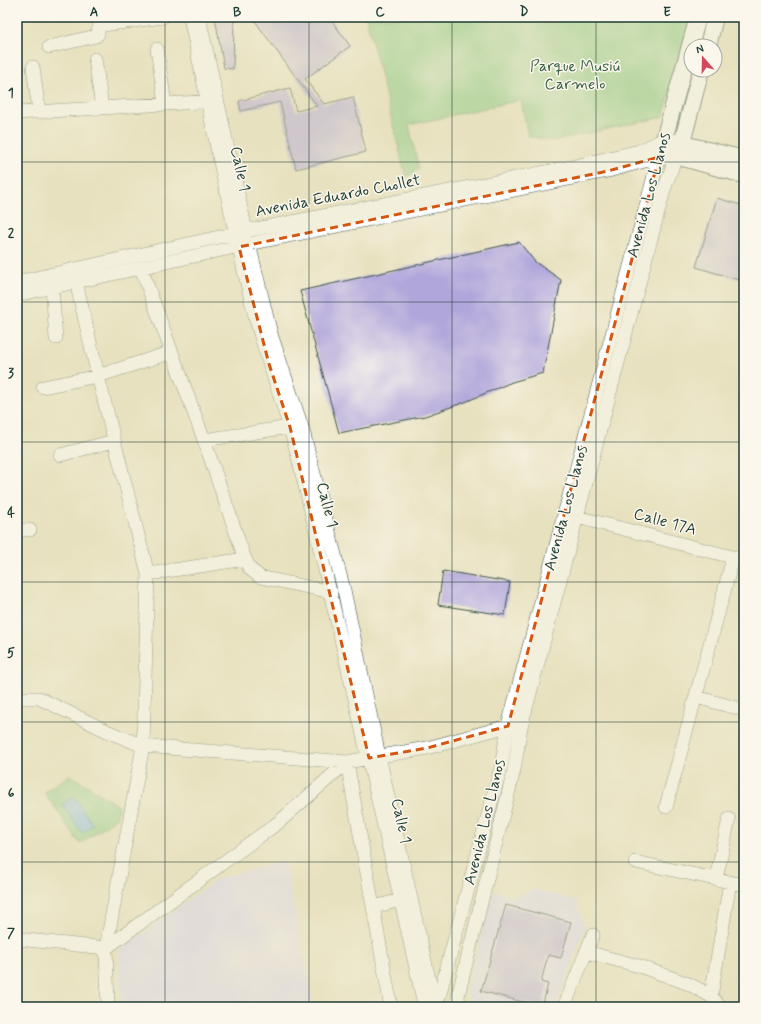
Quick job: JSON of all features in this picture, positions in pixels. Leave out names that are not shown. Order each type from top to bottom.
[{"type":"main road","name":"Avenida Los Llanos","points":[[659,157],[698,17]]},
{"type":"main road","points":[[710,38],[715,17]]},
{"type":"main road","name":"Avenida Los Llanos","points":[[679,149],[699,78]]},
{"type":"main road","points":[[664,140],[679,149],[744,175]]},
{"type":"main road","points":[[659,157],[679,149],[744,159]]},
{"type":"street","points":[[49,47],[96,36],[98,34],[99,26],[103,24],[163,17]]},
{"type":"street","name":"Calle 1","points":[[190,17],[213,101]]},
{"type":"street","name":"Calle 1","points":[[199,17],[213,101],[244,246],[256,316],[269,364],[290,428],[374,757],[429,1003]]},
{"type":"street","points":[[157,49],[166,104]]},
{"type":"street","points":[[95,59],[102,108]]},
{"type":"street","points":[[33,67],[39,112]]},
{"type":"street","points":[[17,113],[213,101]]},
{"type":"street","name":"Avenida Eduardo Chollet","points":[[17,282],[241,233],[571,167],[639,151],[664,140]]},
{"type":"street","name":"Avenida Los Llanos","points":[[429,1003],[577,517],[664,190],[679,149]]},
{"type":"street","name":"Avenida Eduardo Chollet","points":[[17,295],[244,246],[608,171],[659,157]]},
{"type":"street","name":"Avenida Los Llanos","points":[[459,1007],[458,996],[514,770],[514,727],[659,157]]},
{"type":"street","name":"Calle 1","points":[[244,246],[270,334],[302,427],[344,590],[401,900],[429,1003]]},
{"type":"street","points":[[141,268],[204,440],[245,559],[250,569],[260,578],[331,592]]},
{"type":"street","points":[[73,269],[98,376],[148,574],[144,746],[106,948],[108,1007]]},
{"type":"street","points":[[52,288],[56,338]]},
{"type":"street","points":[[43,387],[98,376],[172,352]]},
{"type":"street","points":[[204,440],[290,428]]},
{"type":"street","points":[[60,455],[114,441]]},
{"type":"street","name":"Calle 17A","points":[[577,517],[739,559]]},
{"type":"street","points":[[148,574],[245,559]]},
{"type":"street","points":[[666,807],[696,698],[739,559]]},
{"type":"street","points":[[17,698],[39,698],[110,732],[144,746],[347,762],[427,748],[514,727]]},
{"type":"street","points":[[696,698],[744,710]]},
{"type":"street","points":[[347,762],[391,1007]]},
{"type":"street","points":[[17,939],[106,948],[279,822],[347,762]]},
{"type":"street","points":[[716,879],[729,819]]},
{"type":"street","points":[[635,862],[744,885]]},
{"type":"street","points":[[711,996],[730,882]]},
{"type":"street","points":[[374,907],[401,900]]},
{"type":"street","points":[[564,1007],[593,935]]},
{"type":"street","points":[[586,952],[639,966],[689,984],[711,996],[720,1007]]},
{"type":"street","points":[[429,1003],[449,1002],[459,1007]]},
{"type":"highlighted area","points":[[659,157],[508,726],[427,748],[369,758],[290,427],[269,364],[239,247],[608,171]]},
{"type":"shaded area","points":[[284,861],[314,1007],[121,1007],[119,951],[217,879]]},
{"type":"shaded area","points":[[533,889],[576,901],[585,927],[556,1007],[491,1007],[470,1001],[466,990],[494,891],[515,898]]},
{"type":"green space","name":"Parque Musiú Carmelo","points":[[366,17],[693,17],[687,38],[683,38],[683,50],[663,117],[552,141],[528,136],[521,100],[409,125],[419,169],[406,177]]},
{"type":"green space","points":[[70,775],[119,806],[116,818],[80,844],[44,792]]},
{"type":"water","points":[[74,797],[93,825],[82,833],[62,804]]},
{"type":"building","points":[[215,17],[234,18],[233,69],[224,68]]},
{"type":"building","points":[[261,17],[329,17],[350,46],[305,79],[324,104],[353,97],[366,152],[296,169],[280,102],[241,111],[239,101],[290,88],[296,111],[317,106],[255,21]]},
{"type":"building","points":[[717,198],[744,206],[744,264],[739,280],[696,267]]},
{"type":"building","points":[[519,242],[535,262],[561,280],[543,373],[512,382],[465,402],[425,416],[339,433],[300,291]]},
{"type":"building","points":[[443,571],[510,582],[505,615],[438,605]]},
{"type":"building","points":[[506,905],[571,922],[561,958],[548,955],[541,982],[548,984],[542,1007],[481,991]]}]
